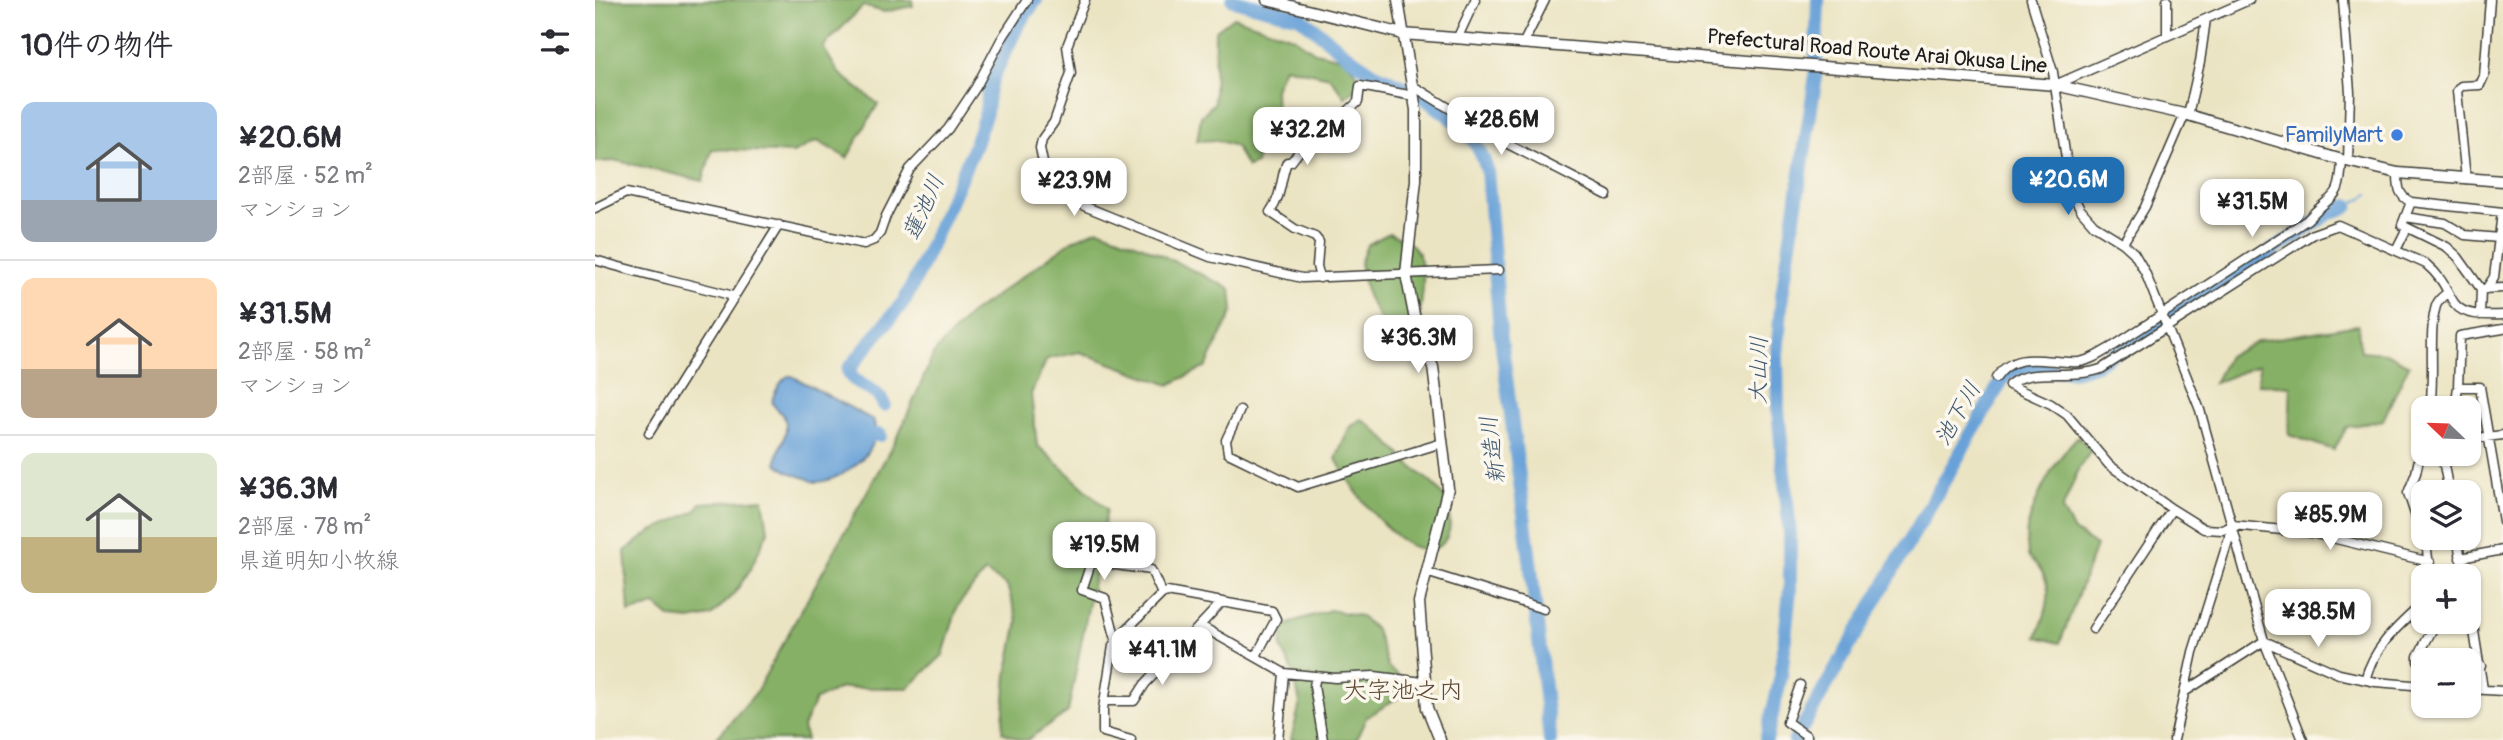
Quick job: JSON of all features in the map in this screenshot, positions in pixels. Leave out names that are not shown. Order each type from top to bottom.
[{"type":"main road","name":"Prefectural Road Route Arai Okusa Line","points":[[1267,0],[1403,34],[2055,85],[2187,114],[2345,161],[2398,173],[2503,181]]},
{"type":"main road","points":[[1398,0],[1414,91],[1416,180],[1406,274],[1417,330],[1433,368],[1448,488],[1419,602],[1423,682],[1427,708],[1440,740]]},
{"type":"main road","name":"Prefectural Road Route Arai Okusa Line","points":[[2477,179],[2503,173]]},
{"type":"street","points":[[595,208],[626,193],[864,244],[874,240],[880,233],[885,216],[910,169],[948,129],[1027,0]]},
{"type":"street","points":[[1085,0],[1067,46],[1071,73],[1054,121],[1042,139],[1040,148],[1041,161],[1051,191],[1224,261],[1302,278],[1499,270]]},
{"type":"street","points":[[1457,39],[1475,0]]},
{"type":"street","points":[[1523,44],[1545,0]]},
{"type":"street","points":[[2031,0],[2055,85],[2071,192],[2080,209],[2094,225],[2134,253],[2145,272],[2200,410],[2264,641],[2303,740]]},
{"type":"street","points":[[2167,0],[2167,35]]},
{"type":"street","points":[[2055,85],[2249,0]]},
{"type":"street","points":[[1996,379],[2004,367],[2014,361],[2086,360],[2161,315],[2307,220],[2336,196],[2345,161],[2350,92],[2343,0]]},
{"type":"street","points":[[2466,179],[2457,92],[2461,86],[2480,85],[2484,76],[2490,0]]},
{"type":"street","points":[[2123,243],[2145,206],[2187,114],[2200,62],[2206,19]]},
{"type":"street","points":[[1320,278],[1317,266],[1319,242],[1270,212],[1281,193],[1282,175],[1287,162],[1296,158],[1305,135],[1337,127],[1358,102],[1360,86],[1414,91],[1506,143],[1607,195]]},
{"type":"street","points":[[2398,173],[2399,191],[2403,198],[2411,202],[2503,212],[2499,264],[2494,277],[2484,289],[2480,315]]},
{"type":"street","points":[[2411,202],[2402,225],[2447,247],[2484,289]]},
{"type":"street","points":[[2405,217],[2445,223],[2465,235],[2501,238]]},
{"type":"street","points":[[649,433],[779,225]]},
{"type":"street","points":[[2430,562],[2312,533],[2233,525],[2223,530],[2204,528],[2109,465],[2067,415],[2051,404],[2009,385],[2016,378],[2027,374],[2086,375],[2101,369],[2313,234],[2332,226],[2345,226],[2426,264],[2437,273],[2458,309],[2469,315],[2503,315]]},
{"type":"street","points":[[2396,250],[2407,228]]},
{"type":"street","points":[[595,260],[636,273],[733,296]]},
{"type":"street","points":[[2484,289],[2503,288]]},
{"type":"street","points":[[2432,396],[2434,318],[2438,301],[2447,293]]},
{"type":"street","points":[[2457,396],[2460,336],[2503,329]]},
{"type":"street","points":[[2458,387],[2480,387],[2503,521]]},
{"type":"street","points":[[1240,410],[1226,440],[1228,453],[1299,487],[1442,443]]},
{"type":"street","points":[[2481,438],[2503,435]]},
{"type":"street","points":[[2418,466],[2408,493],[2430,562]]},
{"type":"street","points":[[2093,629],[2172,509]]},
{"type":"street","points":[[2173,740],[2193,652],[2233,525]]},
{"type":"street","points":[[2459,550],[2461,564]]},
{"type":"street","points":[[2460,558],[2503,550]]},
{"type":"street","points":[[1116,640],[1105,597],[1082,590],[1090,566],[1095,562],[1151,570],[1161,594]]},
{"type":"street","points":[[1426,572],[1544,609]]},
{"type":"street","points":[[1131,740],[1103,732],[1104,701],[1113,646],[1161,594],[1167,592],[1272,611],[1276,619],[1255,656]]},
{"type":"street","points":[[1104,701],[1134,701],[1145,684],[1221,603]]},
{"type":"street","points":[[2365,680],[2383,641],[2411,615]]},
{"type":"street","points":[[1201,626],[1284,673],[1335,678],[1374,676],[1423,682]]},
{"type":"street","points":[[2264,641],[2339,674],[2365,680],[2411,685]]},
{"type":"street","points":[[2186,691],[2264,641]]},
{"type":"street","points":[[2481,666],[2483,689],[2503,691]]},
{"type":"street","points":[[1278,740],[1284,673]]},
{"type":"street","points":[[1316,676],[1314,687],[1323,740]]},
{"type":"street","points":[[1800,685],[1787,722],[1807,736],[1804,740]]},
{"type":"green space","points":[[595,0],[912,0],[913,6],[884,12],[863,6],[823,47],[838,72],[878,104],[847,158],[817,141],[793,153],[712,149],[703,181],[618,161],[595,162]]},
{"type":"green space","points":[[1233,17],[1293,37],[1315,52],[1342,58],[1354,69],[1360,81],[1356,89],[1345,97],[1330,77],[1284,67],[1275,89],[1276,120],[1263,124],[1256,164],[1247,167],[1235,146],[1217,140],[1197,141],[1201,116],[1214,103],[1215,31]]},
{"type":"green space","points":[[1098,229],[1143,246],[1231,289],[1233,311],[1206,367],[1169,385],[1080,352],[1047,359],[1031,394],[1037,445],[1107,509],[1068,712],[1027,740],[1002,732],[1007,675],[1018,621],[1007,586],[985,572],[958,605],[943,655],[908,688],[841,688],[815,700],[803,727],[806,740],[715,740],[755,694],[900,432],[934,353],[969,315],[1073,240]]},
{"type":"green space","points":[[1389,233],[1414,247],[1422,265],[1418,326],[1402,339],[1387,331],[1367,296],[1360,263],[1367,245]]},
{"type":"green space","points":[[2358,325],[2360,351],[2386,353],[2409,365],[2383,420],[2347,427],[2334,450],[2289,435],[2291,386],[2258,384],[2259,365],[2214,383],[2228,356],[2259,341]]},
{"type":"green space","points":[[1361,419],[1431,482],[1444,499],[1450,519],[1446,539],[1440,545],[1432,549],[1422,549],[1400,539],[1373,513],[1349,481],[1336,459],[1349,428]]},
{"type":"green space","points":[[2078,436],[2091,451],[2079,468],[2062,510],[2074,531],[2096,546],[2060,643],[2037,637],[2047,604],[2047,584],[2044,575],[2028,556],[2026,532],[2047,479]]},
{"type":"green space","points":[[763,499],[768,531],[750,570],[734,594],[711,616],[690,620],[671,618],[655,605],[629,613],[625,551],[652,531],[695,511],[701,503]]},
{"type":"green space","points":[[1330,610],[1360,616],[1376,630],[1388,667],[1414,684],[1411,689],[1366,718],[1356,740],[1291,740],[1300,703],[1293,672],[1281,647],[1284,627]]},
{"type":"water","points":[[788,376],[873,420],[873,442],[859,462],[849,470],[826,481],[814,482],[787,471],[777,463],[786,426],[783,415],[774,405],[773,396]]},
{"type":"waterway","name":"蓮池川","points":[[884,405],[876,394],[855,380],[848,370],[905,300],[974,147],[986,112],[989,86],[1018,25],[1036,0]]},
{"type":"waterway","name":"新造川","points":[[1233,0],[1300,17],[1373,73],[1406,88]]},
{"type":"waterway","name":"大山川","points":[[1766,740],[1781,676],[1790,590],[1790,534],[1778,410],[1777,356],[1782,295],[1815,82],[1818,0]]},
{"type":"waterway","name":"新造川","points":[[1423,97],[1463,128],[1477,146],[1487,170],[1500,331],[1550,740]]},
{"type":"waterway","points":[[2348,206],[2369,194]]},
{"type":"waterway","name":"池下川","points":[[1795,740],[2005,375],[2019,369],[2069,371],[2097,364],[2330,213],[2348,206]]},
{"type":"waterway","name":"蓮池川","points":[[856,435],[880,435]]},
{"type":"place","name":"FamilyMart","points":[[2397,135]]},
{"type":"district","name":"大字池之内","points":[[1403,690]]}]
